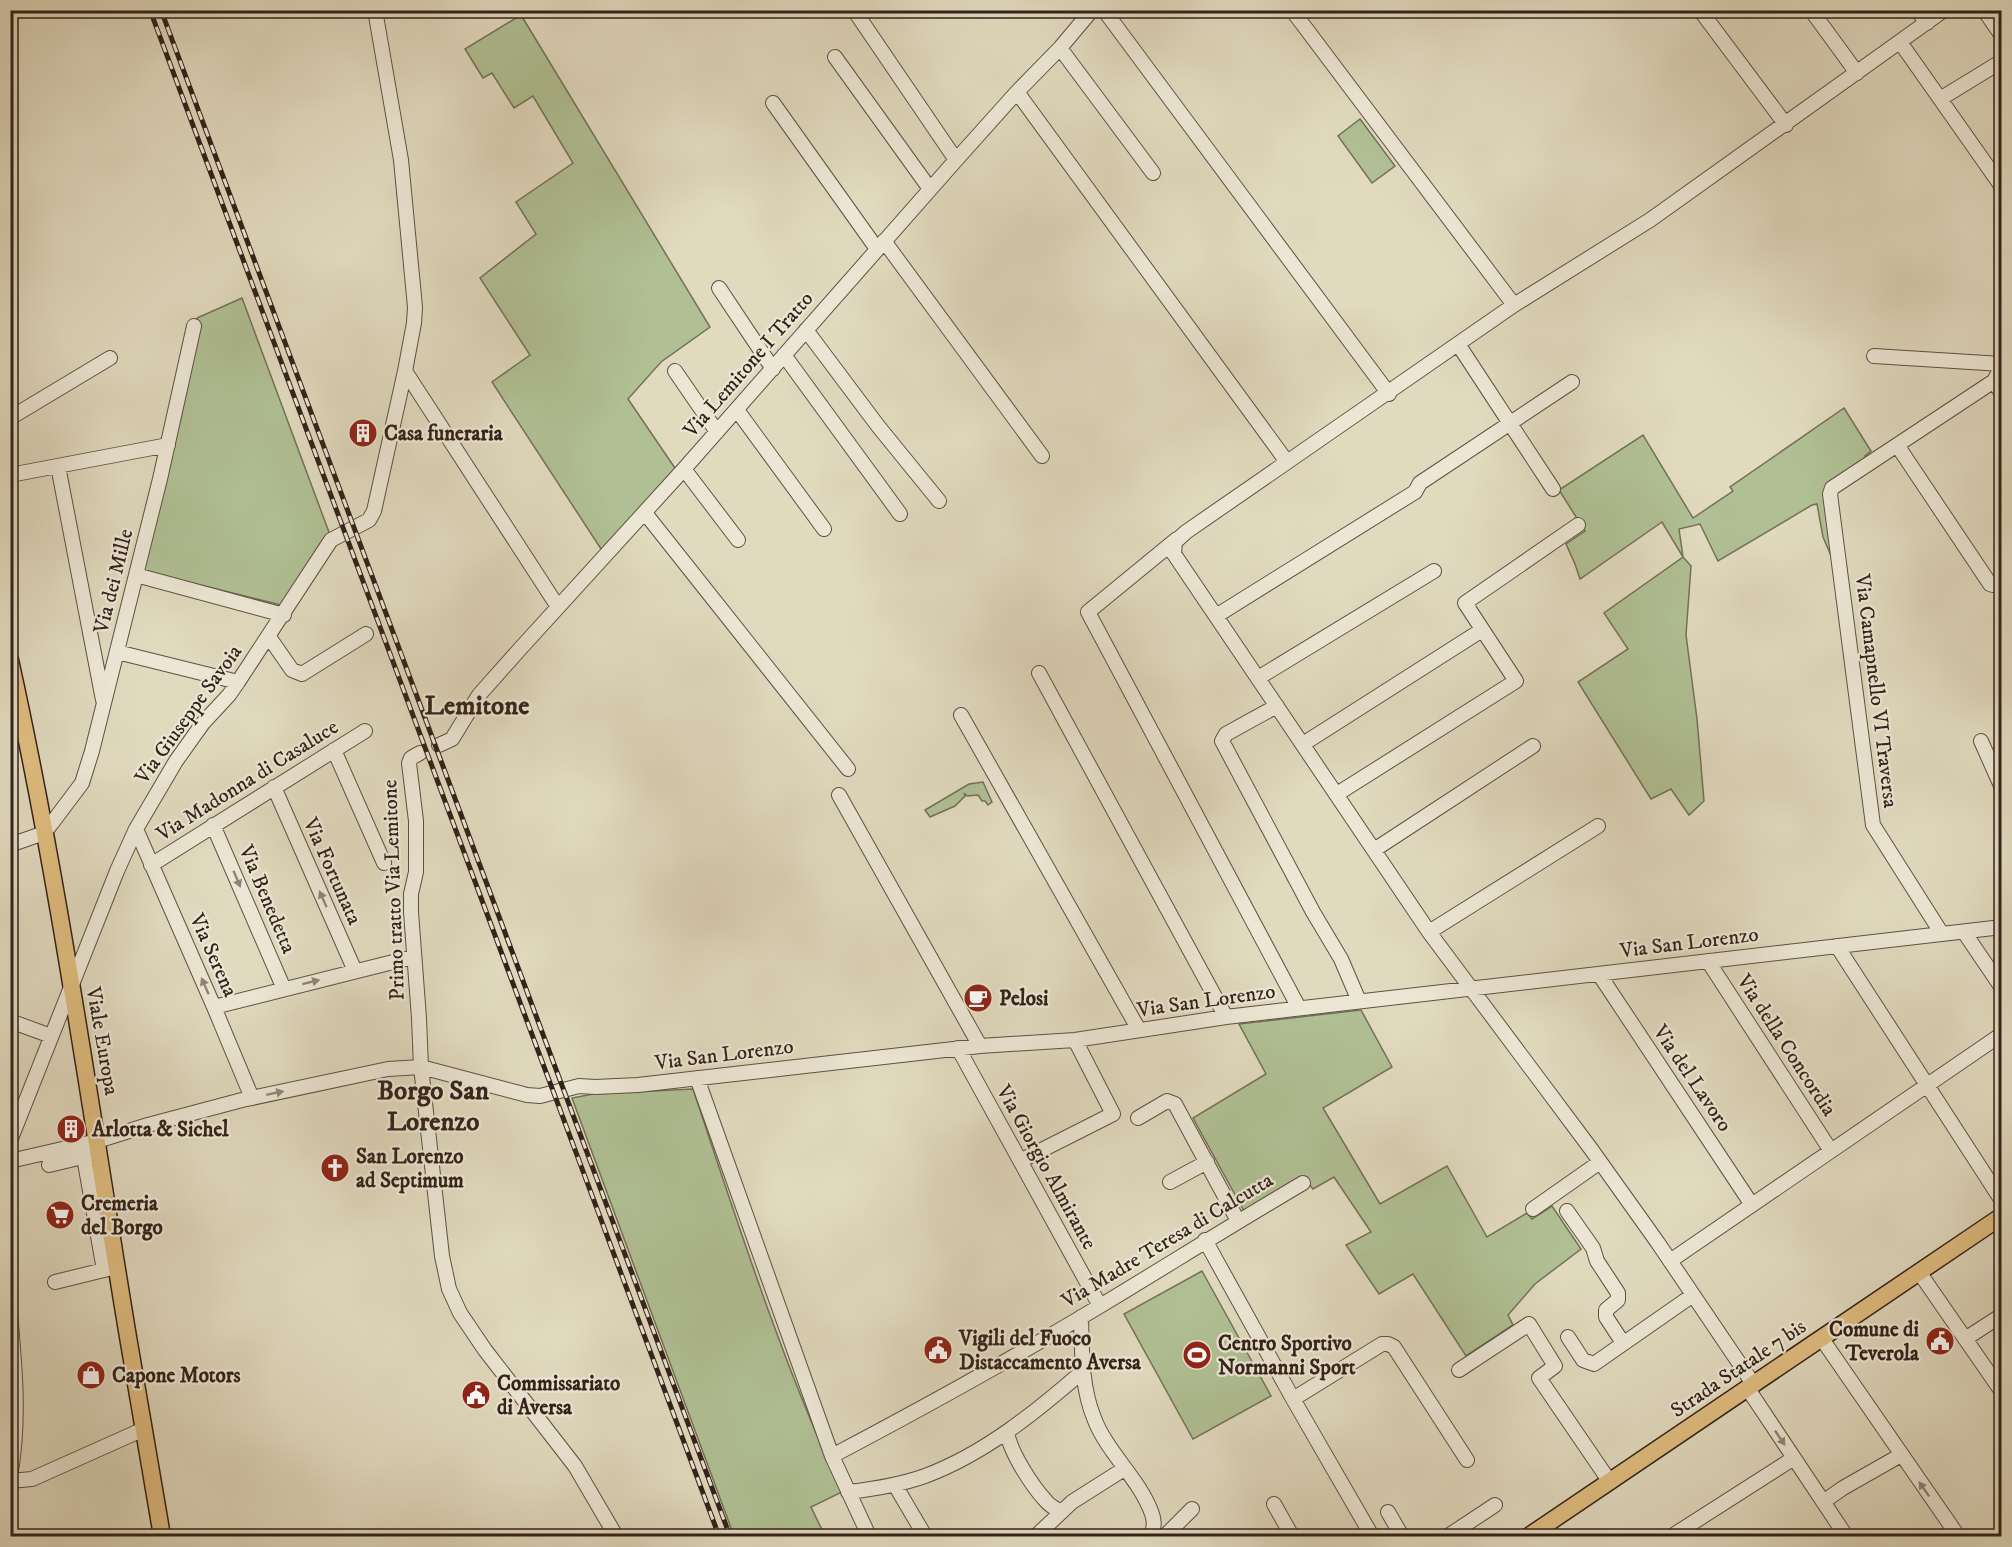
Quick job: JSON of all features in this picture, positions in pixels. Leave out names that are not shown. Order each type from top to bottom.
[{"type":"main road","name":"Viale Europa","points":[[11,666],[72,989],[110,1268],[144,1429],[162,1536]]},
{"type":"main road","name":"Strada Statale 7 bis","points":[[1535,1535],[2001,1216]]},
{"type":"street","points":[[375,10],[401,160],[410,246],[415,307],[405,371],[558,607]]},
{"type":"street","points":[[854,10],[956,160]]},
{"type":"street","name":"Via Lemitone I Tratto","points":[[439,745],[452,739],[479,695],[645,513],[930,189],[1092,10]]},
{"type":"street","points":[[1104,10],[1389,394]]},
{"type":"street","points":[[1292,10],[1514,306]]},
{"type":"street","points":[[1700,10],[1786,125]]},
{"type":"street","points":[[1811,10],[1857,73]]},
{"type":"street","points":[[1917,10],[1926,23]]},
{"type":"street","points":[[1299,1008],[1088,612],[1186,532],[1514,306],[1650,220],[1944,10]]},
{"type":"street","points":[[1984,10],[2001,36]]},
{"type":"street","points":[[1900,42],[1997,173],[2001,187]]},
{"type":"street","points":[[1060,48],[1153,173]]},
{"type":"street","points":[[836,57],[930,189]]},
{"type":"street","points":[[1940,99],[2001,61]]},
{"type":"street","points":[[1017,92],[1287,462]]},
{"type":"street","points":[[773,103],[1042,456]]},
{"type":"street","points":[[719,288],[773,369]]},
{"type":"street","name":"Via dei Mille","points":[[44,833],[82,783],[104,705],[168,445],[194,326]]},
{"type":"street","points":[[806,330],[878,426],[939,501]]},
{"type":"street","points":[[1458,344],[1553,489]]},
{"type":"street","points":[[784,356],[900,514]]},
{"type":"street","points":[[1874,356],[2001,365],[1994,381],[1897,445],[1990,584],[1993,585],[2001,580]]},
{"type":"street","points":[[10,418],[110,358]]},
{"type":"street","name":"Via Giuseppe Savoia","points":[[10,1141],[40,1071],[51,1036],[72,989],[117,871],[136,830],[176,761],[203,723],[229,695],[284,615],[331,540],[369,520],[374,511],[405,371]]},
{"type":"street","points":[[675,371],[717,432]]},
{"type":"street","points":[[1994,381],[2001,394]]},
{"type":"street","points":[[1216,616],[1415,492],[1420,483],[1572,382]]},
{"type":"street","points":[[737,410],[824,530]]},
{"type":"street","points":[[10,474],[168,445]]},
{"type":"street","name":"Via Camapnello VI Traversa","points":[[1897,445],[1833,488],[1830,494],[1874,825],[1942,934]]},
{"type":"street","points":[[58,466],[104,705]]},
{"type":"street","points":[[684,469],[738,540]]},
{"type":"street","points":[[645,513],[848,769]]},
{"type":"street","points":[[1337,795],[1515,681],[1465,603],[1578,525]]},
{"type":"street","points":[[1186,532],[1174,543],[1174,554],[1429,932],[1473,988],[1670,1261],[1846,1536]]},
{"type":"street","points":[[1258,678],[1434,571]]},
{"type":"street","points":[[136,574],[284,615]]},
{"type":"street","points":[[1303,744],[1482,630]]},
{"type":"street","points":[[269,637],[292,670],[302,674],[366,634]]},
{"type":"street","points":[[117,652],[238,682]]},
{"type":"street","points":[[1040,673],[1226,1017]]},
{"type":"street","points":[[1277,706],[1226,734],[1222,741],[1341,959],[1359,1001]]},
{"type":"street","points":[[961,715],[1138,1030]]},
{"type":"street","name":"Via Madonna di Casaluce","points":[[150,865],[365,731]]},
{"type":"street","points":[[1981,741],[2001,788]]},
{"type":"street","points":[[1374,850],[1533,746]]},
{"type":"street","points":[[334,750],[384,863]]},
{"type":"street","name":"Primo tratto Via Lemitone","points":[[420,753],[411,758],[409,763],[416,821],[416,872],[411,912],[421,1067]]},
{"type":"street","name":"Via Fortunata","points":[[274,788],[355,971]]},
{"type":"street","points":[[839,795],[980,1046]]},
{"type":"street","name":"Via Benedetta","points":[[213,825],[284,989]]},
{"type":"street","points":[[1429,932],[1598,826]]},
{"type":"street","name":"Via Serena","points":[[136,830],[252,1098]]},
{"type":"street","points":[[10,845],[44,833]]},
{"type":"street","name":"Via San Lorenzo","points":[[10,1161],[93,1151],[148,1125],[252,1098],[388,1069],[421,1067],[527,1095],[540,1096],[579,1086],[638,1085],[958,1048],[1075,1040],[1299,1008],[2001,927]]},
{"type":"street","points":[[1964,932],[2001,988]]},
{"type":"street","points":[[1837,946],[2001,1201]]},
{"type":"street","points":[[214,1007],[413,957]]},
{"type":"street","name":"Via della Concordia","points":[[1708,961],[1832,1151]]},
{"type":"street","name":"Via del Lavoro","points":[[1599,974],[1752,1205]]},
{"type":"street","points":[[10,1021],[51,1036]]},
{"type":"street","points":[[1670,1261],[2001,1034]]},
{"type":"street","points":[[1020,1161],[1113,1114],[1075,1040]]},
{"type":"street","name":"Via Giorgio Almirante","points":[[958,1048],[1100,1306]]},
{"type":"street","points":[[421,1067],[442,1256],[449,1289],[460,1312],[485,1350],[575,1466],[616,1536]]},
{"type":"street","points":[[697,1078],[832,1456],[869,1536]]},
{"type":"street","points":[[1138,1118],[1167,1101],[1175,1104],[1238,1221]]},
{"type":"street","points":[[49,1165],[93,1151]]},
{"type":"street","points":[[1170,1182],[1206,1162]]},
{"type":"street","points":[[1533,1209],[1600,1162]]},
{"type":"street","name":"Via Madre Teresa di Calcutta","points":[[832,1456],[933,1403],[1100,1306],[1205,1240],[1303,1183]]},
{"type":"street","points":[[1567,1211],[1593,1248],[1597,1261],[1618,1293],[1618,1300],[1606,1310],[1606,1317],[1623,1343]]},
{"type":"street","points":[[1205,1240],[1372,1536]]},
{"type":"street","points":[[55,1282],[110,1268]]},
{"type":"street","points":[[1919,1272],[2001,1392]]},
{"type":"street","points":[[1568,1337],[1583,1360],[1594,1364],[1693,1295]]},
{"type":"street","points":[[10,1313],[16,1397],[15,1450],[10,1477]]},
{"type":"street","points":[[1965,1339],[2001,1315]]},
{"type":"street","points":[[1081,1317],[1084,1386],[1094,1420],[1152,1514],[1154,1527],[1151,1536]]},
{"type":"street","points":[[1459,1370],[1529,1324],[1555,1366],[1539,1378],[1610,1482]]},
{"type":"street","points":[[1822,1339],[1958,1536]]},
{"type":"street","points":[[1293,1399],[1382,1344],[1388,1344],[1394,1347],[1467,1460]]},
{"type":"street","points":[[848,1492],[895,1485],[926,1476],[966,1456],[1007,1432],[1045,1404],[1083,1371]]},
{"type":"street","points":[[10,1481],[32,1479],[144,1429]]},
{"type":"street","points":[[1007,1432],[1012,1448],[1045,1501],[1061,1512]]},
{"type":"street","points":[[1823,1502],[1901,1455]]},
{"type":"street","points":[[1672,1536],[1794,1458]]},
{"type":"street","points":[[1036,1536],[1072,1502],[1124,1469]]},
{"type":"street","points":[[895,1485],[925,1536]]},
{"type":"street","points":[[1274,1504],[1292,1536]]},
{"type":"street","points":[[1448,1536],[1496,1505]]},
{"type":"street","points":[[1165,1536],[1192,1509]]},
{"type":"street","points":[[1388,1512],[1402,1536]]},
{"type":"green space","points":[[521,15],[710,327],[661,362],[628,399],[677,471],[603,552],[492,382],[530,355],[480,278],[536,234],[516,202],[573,163],[533,96],[514,108],[492,73],[483,78],[465,49]]},
{"type":"green space","points":[[1360,119],[1395,166],[1372,183],[1338,136]]},
{"type":"green space","points":[[242,298],[330,535],[281,605],[144,571],[182,400],[197,318]]},
{"type":"green space","points":[[1844,408],[1871,451],[1865,456],[1872,467],[1825,498],[1832,558],[1823,537],[1817,504],[1718,561],[1700,524],[1679,529],[1683,557],[1662,522],[1580,579],[1566,544],[1585,531],[1559,490],[1643,435],[1693,518],[1733,491],[1730,487]]},
{"type":"green space","points":[[1683,557],[1691,566],[1686,635],[1697,719],[1704,801],[1689,815],[1671,789],[1651,799],[1578,682],[1628,649],[1604,613]]},
{"type":"green space","points":[[983,782],[992,802],[988,805],[978,795],[967,796],[964,793],[965,796],[955,806],[930,817],[925,810],[969,784]]},
{"type":"green space","points":[[1361,1010],[1392,1067],[1323,1108],[1380,1204],[1447,1166],[1487,1237],[1527,1213],[1532,1219],[1552,1206],[1581,1249],[1535,1284],[1508,1315],[1513,1325],[1466,1356],[1413,1274],[1379,1294],[1346,1245],[1371,1232],[1334,1177],[1313,1189],[1303,1176],[1244,1211],[1193,1118],[1266,1074],[1239,1024]]},
{"type":"green space","points":[[693,1089],[780,1343],[842,1492],[811,1507],[825,1536],[734,1536],[572,1098],[593,1094]]},
{"type":"green space","name":"Centro Sportivo Normanni Sport","points":[[1202,1271],[1271,1396],[1193,1439],[1124,1314]]},
{"type":"railway","points":[[150,10],[719,1536]]},
{"type":"railway","points":[[161,10],[730,1536]]},
{"type":"place","name":"Casa funeraria","points":[[363,433]]},
{"type":"place","name":"Pelosi","points":[[978,998]]},
{"type":"place","name":"Arlotta & Sichel","points":[[71,1129]]},
{"type":"place","name":"San Lorenzo ad Septimum","points":[[335,1168]]},
{"type":"place","name":"Cremeria del Borgo","points":[[60,1215]]},
{"type":"place","name":"Comune di Teverola","points":[[1940,1341]]},
{"type":"place","name":"Vigili del Fuoco Distaccamento Aversa","points":[[938,1350]]},
{"type":"place","name":"Centro Sportivo Normanni Sport","points":[[1197,1355]]},
{"type":"place","name":"Capone Motors","points":[[91,1375]]},
{"type":"place","name":"Commissariato di Aversa","points":[[476,1395]]},
{"type":"district","name":"Lemitone","points":[[477,705]]},
{"type":"district","name":"Borgo San Lorenzo","points":[[433,1106]]}]
